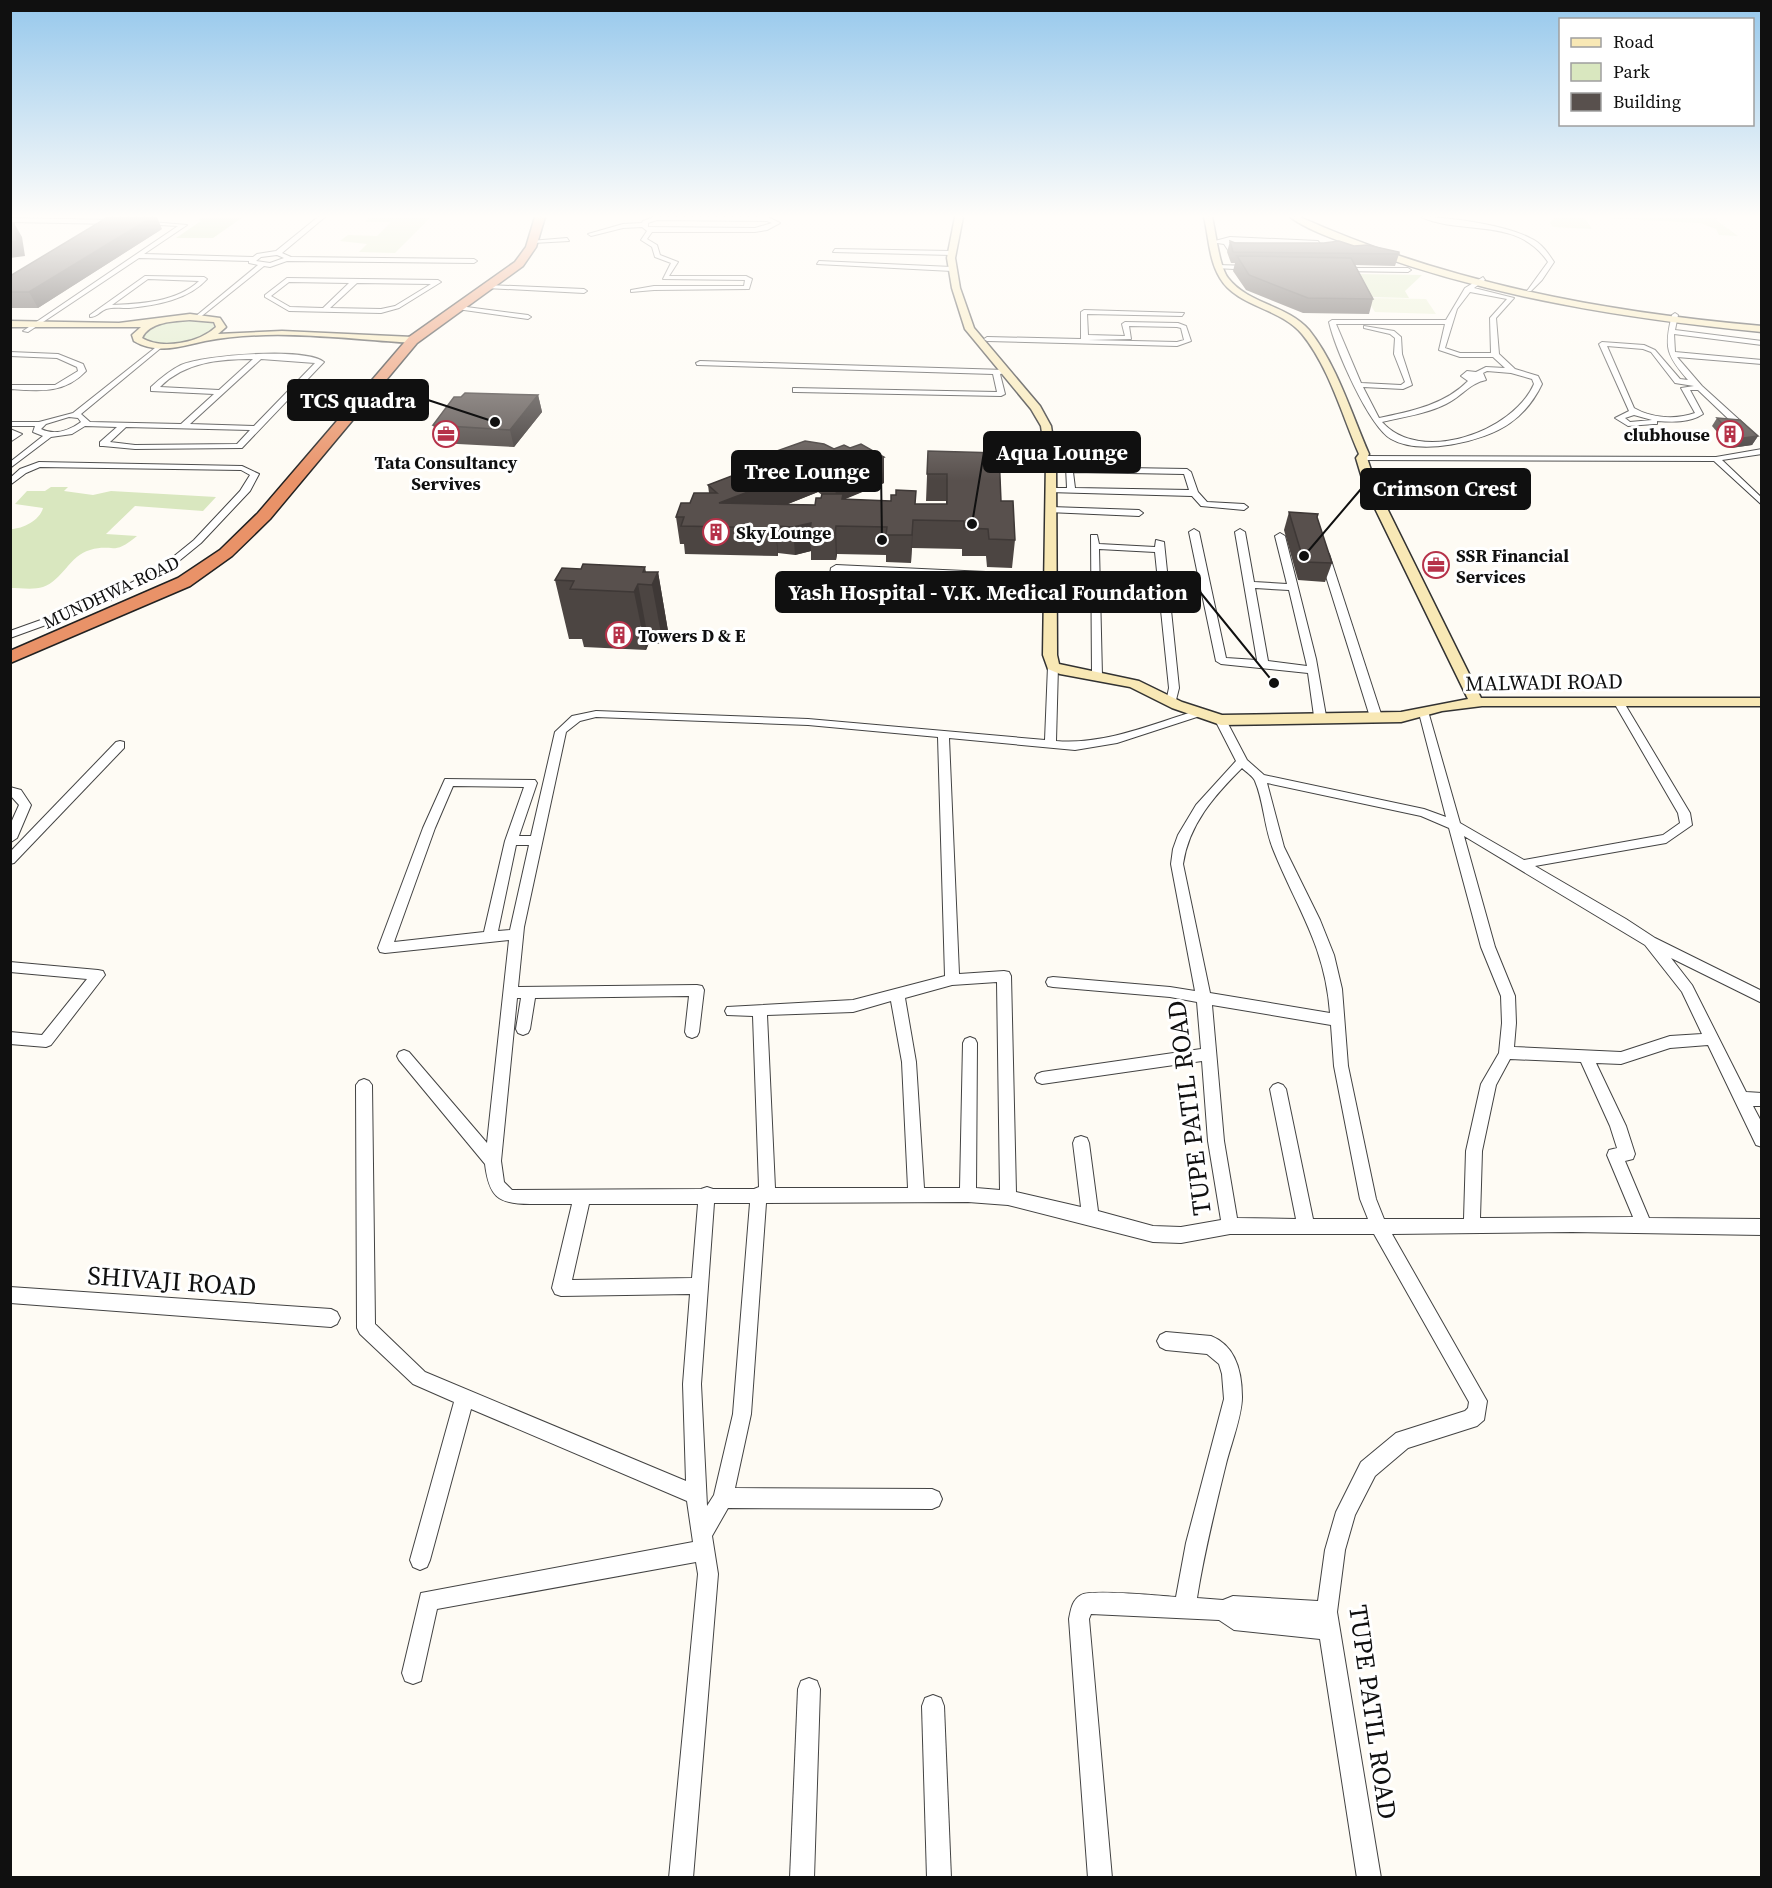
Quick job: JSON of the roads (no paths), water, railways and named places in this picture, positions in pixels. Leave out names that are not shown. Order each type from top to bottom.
[{"type":"highway","name":"MUNDHWA ROAD","points":[[10,648],[150,590],[173,578],[213,551],[250,516],[414,335],[454,305]]},
{"type":"highway","name":"MUNDHWA ROAD","points":[[10,658],[184,582],[226,553],[264,516],[414,335],[463,305]]},
{"type":"street","points":[[26,331],[65,305]]},
{"type":"street","points":[[92,316],[109,305]]},
{"type":"street","points":[[106,307],[135,305]]},
{"type":"street","points":[[198,317],[213,305]]},
{"type":"street","points":[[282,305],[289,309],[392,310],[400,305]]},
{"type":"street","points":[[324,310],[329,305]]},
{"type":"street","points":[[963,305],[970,329],[1001,372],[1036,408],[1046,426],[1051,454],[1051,578],[1046,598],[1050,656],[1053,666],[1050,744]]},
{"type":"street","points":[[1455,305],[1441,349],[1447,353],[1467,356],[1495,355]]},
{"type":"street","points":[[1504,305],[1493,318],[1495,355],[1512,371]]},
{"type":"street","points":[[1588,305],[1761,328]]},
{"type":"street","points":[[1611,305],[1675,317]]},
{"type":"street","points":[[1263,306],[1291,325],[1305,343],[1348,431],[1353,453],[1361,458],[1716,459],[1761,450]]},
{"type":"street","points":[[459,308],[528,317]]},
{"type":"street","points":[[1085,339],[1084,312],[1182,314]]},
{"type":"street","points":[[10,324],[119,326],[198,317],[210,318],[220,324],[268,329],[414,335]]},
{"type":"street","points":[[1675,317],[1669,342],[1672,354],[1699,385],[1742,427]]},
{"type":"street","points":[[1332,322],[1448,323]]},
{"type":"street","points":[[1332,322],[1377,421],[1394,438],[1405,443],[1419,445],[1450,442],[1491,430],[1506,422],[1534,396],[1538,384],[1535,378],[1512,371],[1486,369],[1475,377],[1457,397],[1440,405],[1377,421]]},
{"type":"street","points":[[1332,322],[1384,330],[1398,337],[1398,354],[1409,385],[1361,385]]},
{"type":"street","points":[[10,331],[137,335],[156,323]]},
{"type":"street","points":[[1402,326],[1448,323]]},
{"type":"street","points":[[203,339],[218,331],[220,324]]},
{"type":"street","points":[[987,339],[1129,338],[1125,324],[1178,325],[1184,327],[1188,341],[1178,344],[1085,339]]},
{"type":"street","points":[[1672,332],[1761,343]]},
{"type":"street","points":[[137,335],[140,342],[160,346],[203,339],[262,334],[414,335]]},
{"type":"street","points":[[1634,412],[1602,345],[1644,347],[1662,358],[1676,380],[1699,385]]},
{"type":"street","points":[[75,415],[160,346]]},
{"type":"street","points":[[10,354],[65,357],[80,366],[82,371],[68,385],[58,388],[10,387]]},
{"type":"street","points":[[1672,354],[1761,362]]},
{"type":"street","points":[[124,425],[103,444],[230,448],[243,443],[320,364],[314,359],[227,358],[177,368],[154,389],[221,392]]},
{"type":"street","points":[[183,426],[258,358]]},
{"type":"street","points":[[700,363],[1001,372]]},
{"type":"street","points":[[796,390],[1002,394],[1001,372]]},
{"type":"street","points":[[1654,422],[1628,424],[1619,418],[1634,412],[1687,420],[1699,414],[1685,388],[1699,385]]},
{"type":"street","points":[[10,424],[39,424],[55,417],[75,415],[86,419],[83,424]]},
{"type":"street","points":[[39,424],[38,432],[50,434],[67,432],[83,424],[257,428]]},
{"type":"street","points":[[10,431],[18,434],[10,440]]},
{"type":"street","points":[[10,466],[50,434]]},
{"type":"street","points":[[1361,458],[1373,491],[1476,702]]},
{"type":"street","points":[[1716,459],[1761,503]]},
{"type":"street","points":[[10,483],[23,471],[39,464],[242,468],[251,470],[255,474],[252,484],[216,522],[178,559],[163,569],[132,587],[10,635]]},
{"type":"street","points":[[1071,490],[1069,470],[1186,468],[1194,493],[1199,500],[1209,506],[1244,507]]},
{"type":"street","points":[[1051,490],[1194,493]]},
{"type":"street","points":[[1051,510],[1139,513]]},
{"type":"street","points":[[1194,532],[1221,661],[1312,670]]},
{"type":"street","points":[[1240,532],[1263,664]]},
{"type":"street","points":[[1280,536],[1312,670],[1320,716]]},
{"type":"street","points":[[1097,676],[1094,542],[1160,546],[1174,688],[1171,702]]},
{"type":"street","points":[[1322,545],[1376,717]]},
{"type":"street","points":[[1046,598],[833,588],[836,568],[1051,578]]},
{"type":"street","points":[[1249,585],[1293,587]]},
{"type":"street","name":"MALWADI ROAD","points":[[1053,666],[1071,673],[1134,684],[1171,702],[1221,720],[1320,716],[1401,717],[1476,702],[1761,702]]},
{"type":"street","points":[[1524,864],[1666,839],[1686,825],[1684,813],[1618,702]]},
{"type":"street","points":[[1199,713],[1113,740],[1075,746],[808,722],[596,714],[581,715],[568,722],[561,732],[516,934],[493,1161],[496,1186],[503,1194],[511,1197],[582,1198],[707,1194],[968,1195],[1008,1198],[1154,1234],[1181,1235],[1230,1226]]},
{"type":"street","points":[[1424,713],[1488,947],[1508,996],[1509,1023],[1506,1053],[1489,1084],[1474,1151],[1472,1226]]},
{"type":"street","points":[[1221,720],[1242,762],[1260,778],[1424,813],[1454,825],[1524,864],[1650,941],[1761,998]]},
{"type":"street","points":[[943,733],[952,980]]},
{"type":"street","points":[[10,860],[120,745]]},
{"type":"street","name":"TUPE PATIL ROAD","points":[[1242,762],[1205,802],[1182,836],[1178,848],[1177,864],[1204,999],[1215,1141],[1230,1226],[1379,1227],[1472,1386],[1478,1401],[1477,1413],[1470,1419],[1402,1440],[1368,1469],[1346,1512],[1335,1551],[1328,1620],[1369,1878]]},
{"type":"street","points":[[1260,778],[1278,847],[1313,921],[1326,955],[1335,989],[1341,1066],[1368,1199],[1379,1227],[1644,1225],[1761,1227]]},
{"type":"street","points":[[490,937],[511,842],[531,783],[449,782],[429,828],[385,948],[490,937],[516,934]]},
{"type":"street","points":[[10,791],[17,793],[25,804],[11,838],[28,840]]},
{"type":"street","points":[[511,842],[536,840]]},
{"type":"street","points":[[1650,941],[1688,989],[1761,1140]]},
{"type":"street","points":[[10,967],[98,975],[46,1041],[10,1038]]},
{"type":"street","points":[[732,1011],[853,1006],[952,980],[1004,976],[1008,1198]]},
{"type":"street","points":[[1053,982],[1170,992],[1336,1020]]},
{"type":"street","points":[[510,993],[697,990],[692,1032]]},
{"type":"street","points":[[523,1029],[529,993]]},
{"type":"street","points":[[897,994],[909,1062],[916,1195]]},
{"type":"street","points":[[704,1542],[723,1498],[742,1414],[763,1194],[760,1010]]},
{"type":"street","points":[[1506,1053],[1621,1058],[1670,1042],[1712,1039]]},
{"type":"street","points":[[968,1195],[970,1043]]},
{"type":"street","points":[[1042,1078],[1208,1054]]},
{"type":"street","points":[[404,1056],[493,1161]]},
{"type":"street","points":[[1586,1058],[1618,1126],[1627,1154],[1615,1155],[1644,1225]]},
{"type":"street","points":[[364,1084],[366,1328],[419,1378],[464,1399],[696,1495]]},
{"type":"street","points":[[1278,1089],[1306,1226]]},
{"type":"street","points":[[1742,1098],[1761,1100]]},
{"type":"street","points":[[1081,1143],[1091,1217]]},
{"type":"street","points":[[681,1878],[708,1574],[696,1495],[692,1384],[707,1194]]},
{"type":"street","points":[[582,1198],[561,1288],[699,1286]]},
{"type":"street","name":"SHIVAJI ROAD","points":[[10,1295],[331,1318]]},
{"type":"street","points":[[1166,1341],[1211,1345],[1226,1358],[1231,1374],[1233,1399],[1196,1543],[1185,1606]]},
{"type":"street","points":[[420,1560],[464,1399]]},
{"type":"street","points":[[723,1498],[932,1499]]},
{"type":"street","points":[[413,1673],[428,1600],[704,1542]]},
{"type":"street","points":[[1101,1878],[1078,1619],[1081,1609],[1087,1603],[1185,1606],[1223,1610],[1234,1620],[1328,1620]]},
{"type":"street","points":[[802,1878],[809,1689]]},
{"type":"street","points":[[933,1706],[939,1878]]},
{"type":"place","name":"TCS quadra","points":[[495,422]]},
{"type":"place","name":"Tata Consultancy Servives","points":[[446,434]]},
{"type":"place","name":"clubhouse","points":[[1730,434]]},
{"type":"place","name":"Aqua Lounge","points":[[972,524]]},
{"type":"place","name":"Sky Lounge","points":[[716,532]]},
{"type":"place","name":"Tree Lounge","points":[[882,540]]},
{"type":"place","name":"Crimson Crest","points":[[1304,556]]},
{"type":"place","name":"SSR Financial Services","points":[[1436,565]]},
{"type":"place","name":"Towers D & E","points":[[619,635]]},
{"type":"place","name":"Yash Hospital - V.K. Medical Foundation","points":[[1274,683]]}]
